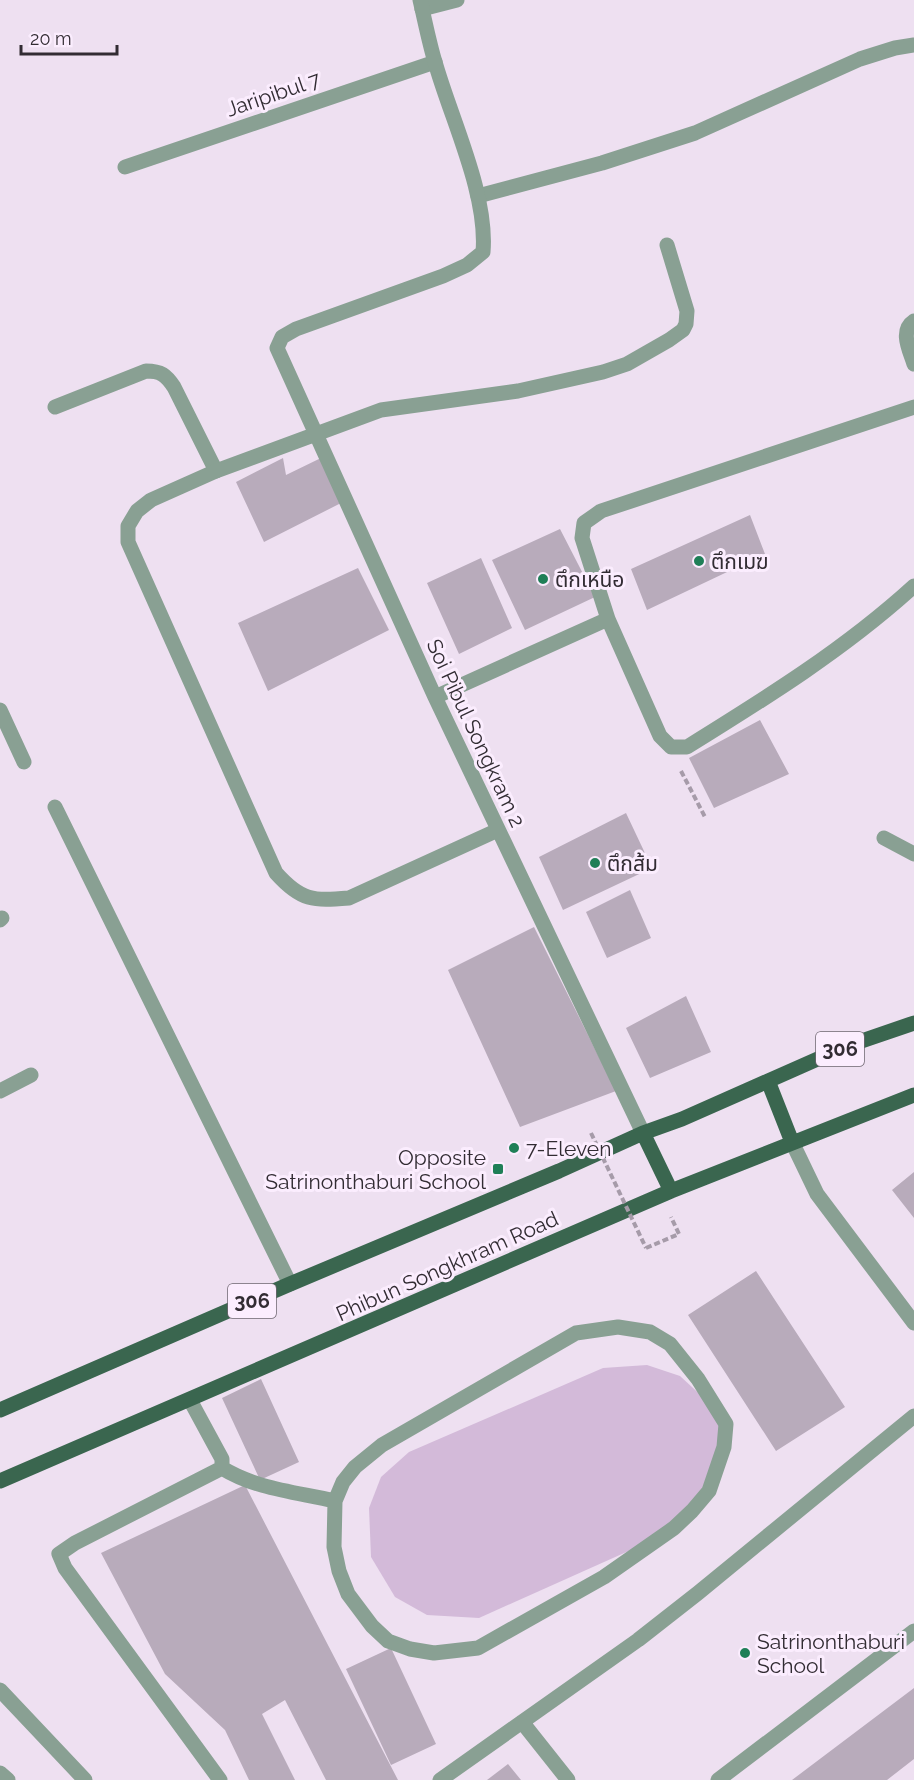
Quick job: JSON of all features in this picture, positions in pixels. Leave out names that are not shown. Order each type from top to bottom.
[{"type":"main road","name":"Phibun Songkhram Road","points":[[0,1410],[290,1284],[644,1133],[682,1119],[847,1046],[914,1023]]},
{"type":"main road","points":[[768,1081],[792,1142]]},
{"type":"main road","name":"Phibun Songkhram Road","points":[[0,1481],[671,1191],[914,1095]]},
{"type":"main road","points":[[644,1133],[671,1191]]},
{"type":"street","points":[[457,0],[421,4],[435,62],[478,196],[602,163],[695,133],[860,59],[895,48],[914,45]]},
{"type":"street","name":"Jaripibul 7","points":[[125,167],[435,62]]},
{"type":"street","name":"Soi Pibul Songkram 2","points":[[478,196],[484,237],[483,252],[467,265],[443,276],[296,329],[282,337],[277,348],[435,697],[644,1133]]},
{"type":"street","points":[[498,830],[349,898],[325,900],[305,897],[290,889],[276,873],[128,542],[128,526],[137,511],[151,500],[216,471],[381,410],[518,391],[603,372],[627,364],[676,335],[683,330],[686,324],[687,310],[667,245]]},
{"type":"street","points":[[914,321],[907,330],[906,340],[914,364]]},
{"type":"street","points":[[55,407],[146,371],[158,371],[167,376],[174,387],[216,471]]},
{"type":"street","points":[[914,407],[601,511],[584,524],[582,538],[608,619],[660,736],[671,747],[687,747],[782,688],[860,631],[914,586]]},
{"type":"street","points":[[435,697],[608,619]]},
{"type":"street","points":[[0,710],[24,762]]},
{"type":"street","points":[[55,807],[290,1284]]},
{"type":"street","points":[[884,838],[914,854]]},
{"type":"street","points":[[0,1091],[31,1075]]},
{"type":"street","points":[[792,1142],[822,1201],[914,1323]]},
{"type":"street","points":[[618,1327],[650,1332],[670,1344],[698,1379],[726,1424],[724,1447],[709,1491],[680,1522],[604,1577],[478,1648],[434,1653],[410,1649],[388,1641],[372,1626],[348,1594],[339,1571],[334,1547],[335,1501],[343,1482],[355,1467],[382,1445],[576,1333],[618,1327]]},
{"type":"street","points":[[190,1400],[222,1459],[222,1468]]},
{"type":"street","points":[[440,1780],[638,1640],[914,1416]]},
{"type":"street","points":[[222,1468],[240,1479],[257,1485],[335,1501]]},
{"type":"street","points":[[220,1780],[65,1568],[59,1554],[222,1468]]},
{"type":"street","points":[[718,1780],[914,1631]]},
{"type":"street","points":[[0,1690],[85,1780]]},
{"type":"street","points":[[522,1722],[568,1780]]},
{"type":"street","points":[[0,1773],[8,1780]]},
{"type":"path","points":[[665,741],[705,817]]},
{"type":"path","points":[[591,1133],[646,1248],[679,1234]]},
{"type":"shaded area","points":[[647,1365],[680,1376],[705,1399],[726,1433],[721,1457],[680,1528],[479,1618],[427,1615],[395,1597],[371,1557],[369,1508],[381,1477],[409,1452],[603,1368]]},
{"type":"building","points":[[323,457],[345,501],[264,542],[236,482],[283,458],[286,475]]},
{"type":"building","name":"ตึกเมฆ","points":[[750,515],[765,554],[647,610],[631,569]]},
{"type":"building","name":"ตึกเหนือ","points":[[560,529],[595,597],[525,630],[492,560]]},
{"type":"building","points":[[481,558],[512,628],[459,654],[427,583]]},
{"type":"building","points":[[358,568],[389,630],[268,691],[238,623]]},
{"type":"building","points":[[760,720],[789,774],[714,808],[689,758]]},
{"type":"building","name":"ตึกส้ม","points":[[626,813],[652,868],[563,910],[539,857]]},
{"type":"building","points":[[630,890],[651,938],[607,958],[586,912]]},
{"type":"building","points":[[534,927],[616,1091],[520,1127],[448,970]]},
{"type":"building","points":[[686,996],[711,1052],[650,1078],[626,1028]]},
{"type":"building","points":[[914,1172],[914,1218],[892,1190]]},
{"type":"building","points":[[756,1271],[845,1407],[776,1451],[688,1315]]},
{"type":"building","points":[[261,1379],[299,1462],[260,1480],[222,1398]]},
{"type":"building","points":[[245,1485],[398,1780],[326,1780],[285,1700],[262,1714],[295,1780],[249,1780],[225,1730],[165,1674],[101,1553]]},
{"type":"building","points":[[391,1648],[436,1744],[391,1765],[346,1669]]},
{"type":"building","points":[[914,1688],[914,1759],[887,1780],[792,1780]]},
{"type":"building","points":[[508,1764],[521,1780],[487,1780]]},
{"type":"place","name":"ตึกเมฆ","points":[[699,561]]},
{"type":"place","name":"ตึกเหนือ","points":[[543,579]]},
{"type":"place","name":"ตึกส้ม","points":[[595,863]]},
{"type":"place","name":"7-Eleven","points":[[514,1148]]},
{"type":"place","name":"Opposite Satrinonthaburi School","points":[[498,1169]]},
{"type":"place","name":"Satrinonthaburi School","points":[[745,1653]]}]
